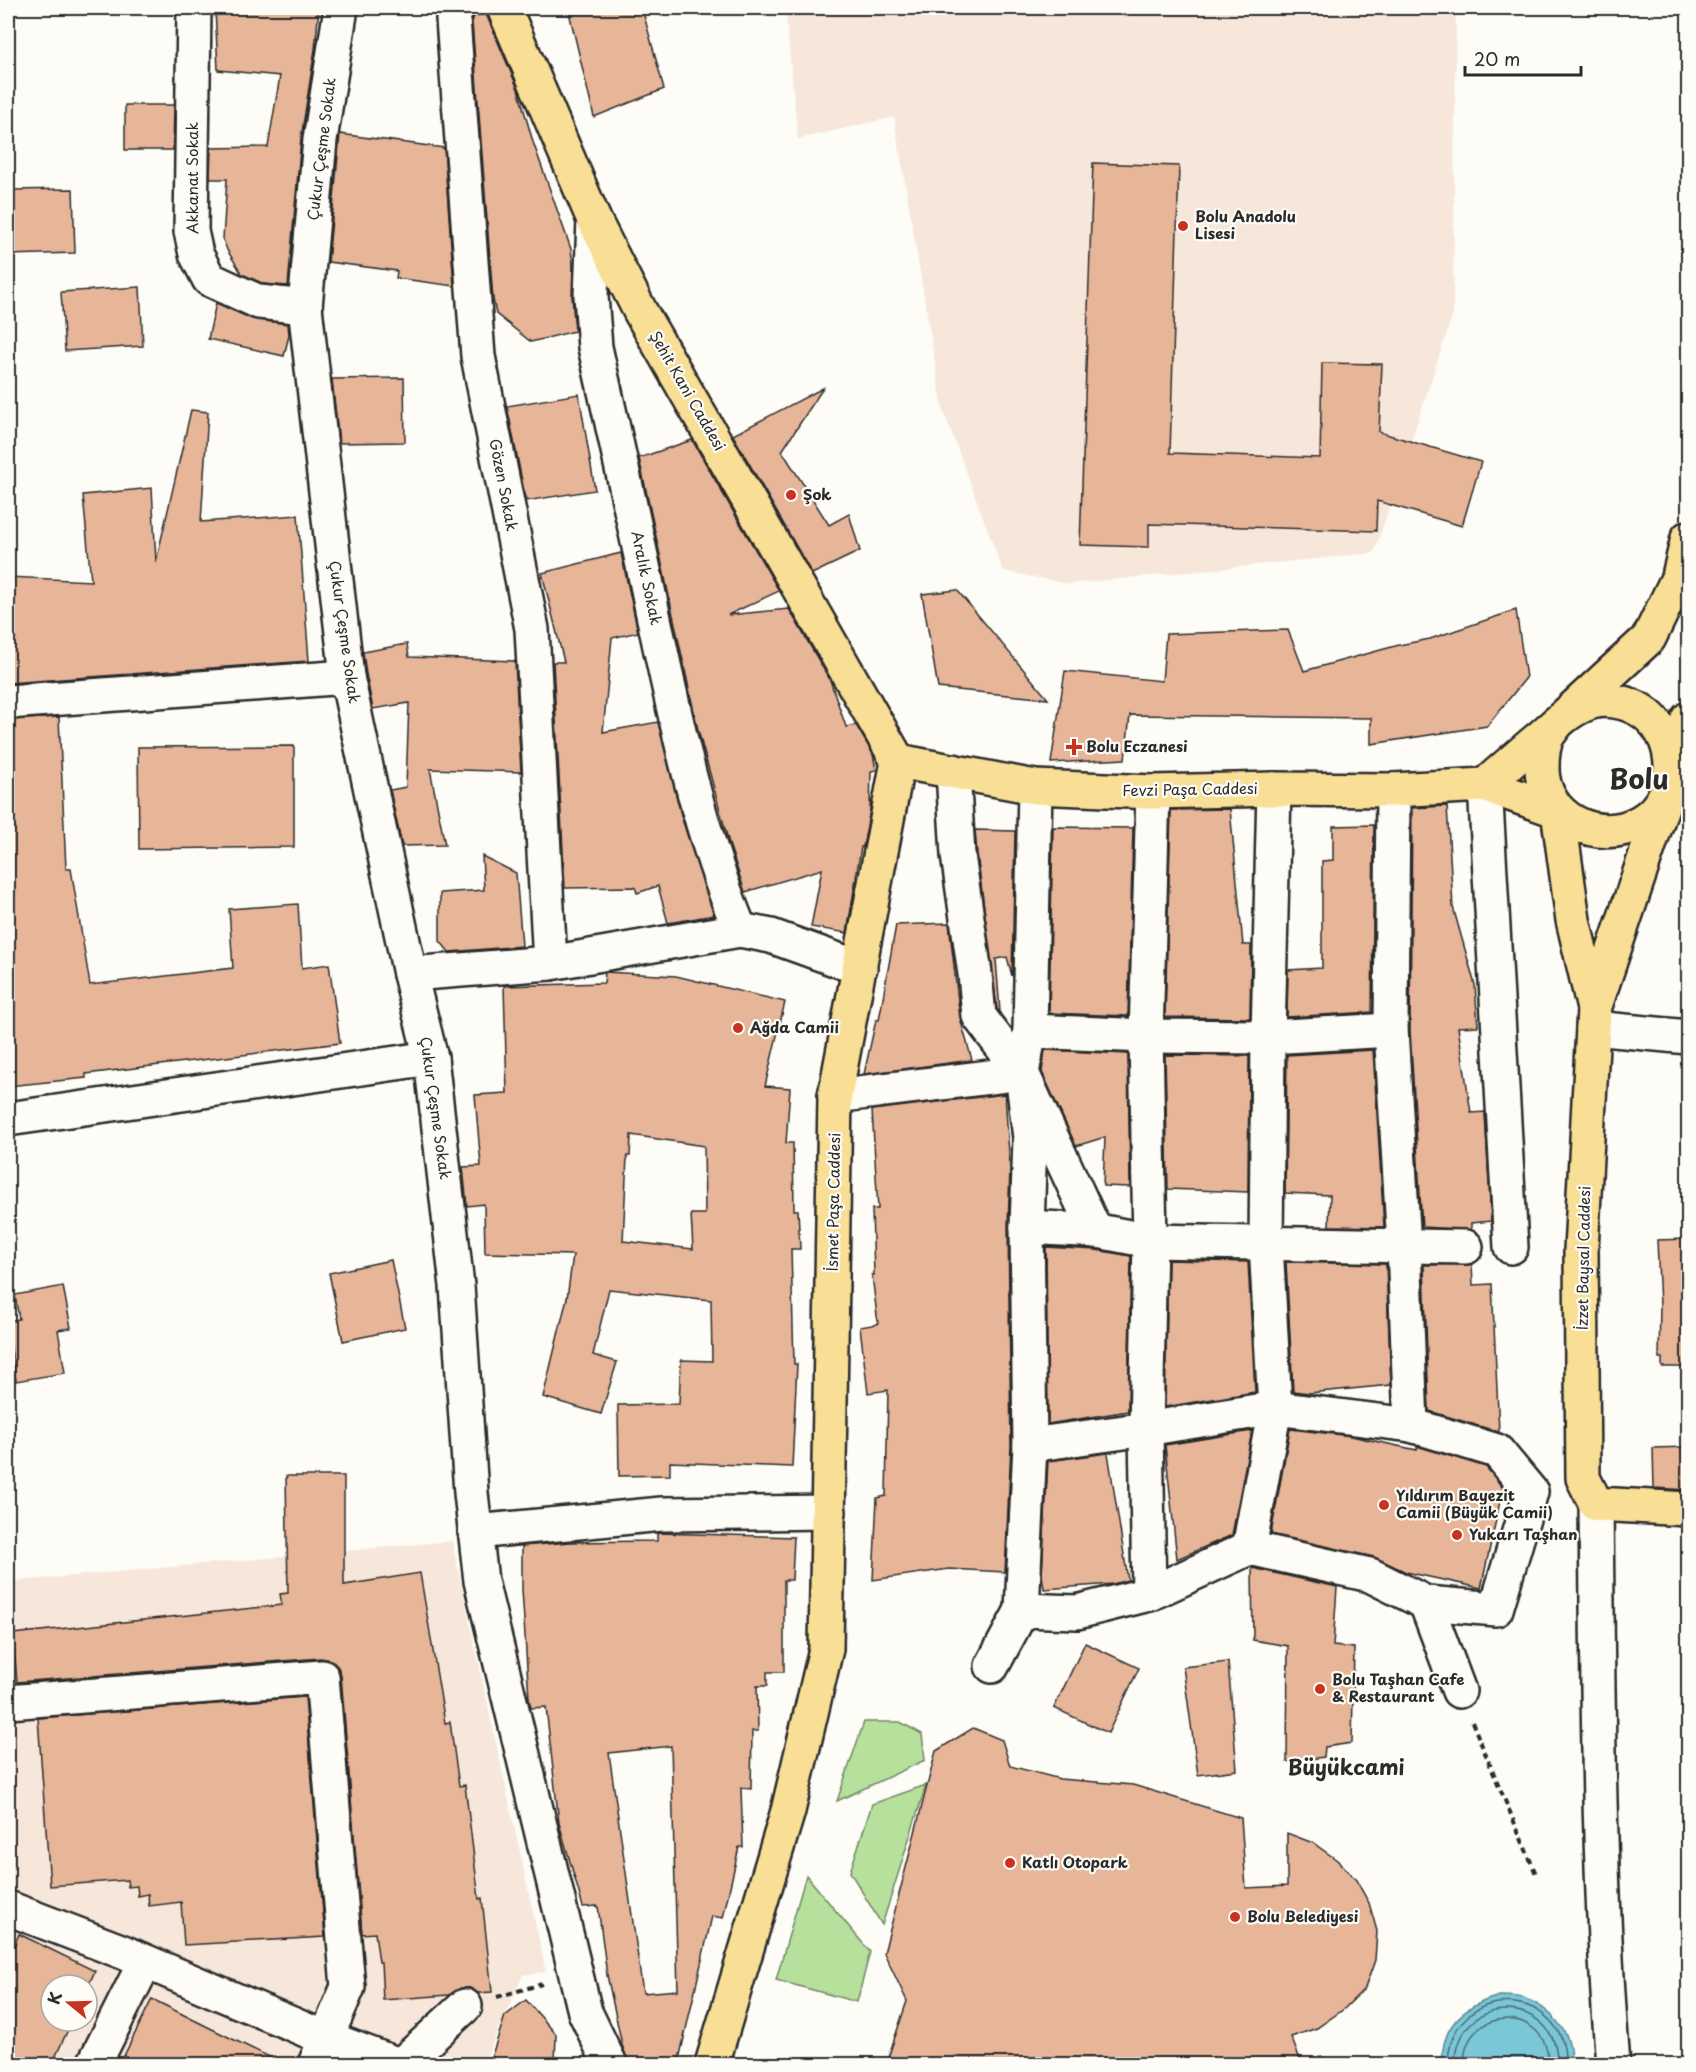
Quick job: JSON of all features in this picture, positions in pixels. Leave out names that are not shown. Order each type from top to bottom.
[{"type":"main road","name":"Şehit Kani Caddesi","points":[[504,8],[594,220],[640,311],[898,761]]},
{"type":"main road","points":[[1558,811],[1485,785],[1558,722],[1572,710],[1593,701],[1616,701],[1637,708],[1656,722],[1667,741],[1673,763],[1669,786],[1661,804],[1647,818],[1630,828],[1611,832],[1591,830],[1573,823],[1558,811],[1547,794],[1542,776],[1542,757],[1547,738],[1558,722],[1649,638],[1678,576],[1689,538]]},
{"type":"main road","name":"İzzet Baysal Caddesi","points":[[1593,1018],[1689,719]]},
{"type":"main road","name":"Fevzi Paşa Caddesi","points":[[898,761],[1035,787],[1153,792],[1274,789],[1393,790],[1485,785]]},
{"type":"main road","name":"İsmet Paşa Caddesi","points":[[712,2064],[788,1811],[826,1649],[835,1096],[898,761]]},
{"type":"main road","name":"İzzet Baysal Caddesi","points":[[1558,811],[1573,920],[1593,1018],[1581,1262],[1583,1478],[1596,1504]]},
{"type":"main road","points":[[1596,1504],[1689,1509]]},
{"type":"street","name":"Akkanat Sokak","points":[[194,8],[191,231],[196,254],[209,279],[259,302],[305,307]]},
{"type":"street","name":"Çukur Çeşme Sokak","points":[[341,8],[320,140],[305,307],[347,677],[410,974],[431,1058],[457,1286],[475,1532],[481,1581],[585,2012],[610,2064]]},
{"type":"street","name":"Gözen Sokak","points":[[457,8],[453,19],[478,356],[532,629],[550,963]]},
{"type":"street","name":"Aralık Sokak","points":[[594,220],[591,296],[595,347],[676,726],[704,826],[740,930]]},
{"type":"street","points":[[8,702],[347,677]]},
{"type":"street","points":[[953,771],[958,855],[979,1016],[1022,1073],[1095,1230],[1098,1231]]},
{"type":"street","points":[[1485,785],[1511,1246]]},
{"type":"street","points":[[992,1666],[1022,1610],[1030,1444],[1027,1227],[1030,1138],[1022,1073],[1030,1031],[1035,787]]},
{"type":"street","points":[[1250,1548],[1275,1408],[1266,1244],[1274,789]]},
{"type":"street","points":[[1393,790],[1390,1030],[1404,1246],[1411,1425]]},
{"type":"street","points":[[1149,1594],[1146,1429],[1150,1241],[1146,1036],[1153,792]]},
{"type":"street","points":[[410,974],[550,963],[740,930],[771,936],[860,968]]},
{"type":"street","points":[[1593,1018],[1689,1037]]},
{"type":"street","points":[[1030,1031],[1146,1036],[1268,1037],[1390,1030]]},
{"type":"street","points":[[8,1119],[431,1058]]},
{"type":"street","points":[[835,1096],[1022,1073]]},
{"type":"street","points":[[1027,1227],[1098,1231],[1150,1241],[1466,1247]]},
{"type":"street","points":[[1022,1610],[1077,1612],[1149,1594],[1250,1548],[1370,1575],[1426,1603],[1496,1610],[1531,1492],[1497,1451],[1411,1425],[1275,1408],[1146,1429],[1030,1444]]},
{"type":"street","points":[[1596,1504],[1599,1801],[1613,2064]]},
{"type":"street","points":[[475,1532],[662,1514],[829,1512]]},
{"type":"street","points":[[1426,1603],[1459,1691]]},
{"type":"street","points":[[8,1702],[322,1677],[348,1987],[322,2052]]},
{"type":"street","points":[[8,1908],[145,1962],[322,2052],[396,2064]]},
{"type":"street","points":[[94,2064],[145,1962]]},
{"type":"street","points":[[402,2064],[465,2006]]},
{"type":"path","points":[[1459,1691],[1536,1874]]},
{"type":"path","points":[[465,2006],[576,1975]]},
{"type":"shaded area","name":"Bolu Anadolu Lisesi","points":[[785,8],[1456,8],[1453,314],[1374,553],[1069,584],[1003,571],[943,410],[894,117],[798,139]]},
{"type":"shaded area","points":[[452,1541],[546,1972],[523,1975],[483,2064],[8,2064],[8,1582]]},
{"type":"green space","points":[[864,1722],[900,1722],[922,1734],[925,1760],[837,1801]]},
{"type":"green space","points":[[926,1785],[882,1925],[850,1872],[872,1804]]},
{"type":"green space","points":[[806,1875],[870,1952],[857,2002],[776,1980]]},
{"type":"water","points":[[1499,1996],[1523,1998],[1551,2015],[1569,2042],[1570,2064],[1442,2064],[1446,2038],[1457,2019],[1475,2005]]},
{"type":"building","points":[[215,8],[319,8],[301,138],[288,286],[264,284],[242,274],[223,239],[227,179],[210,179],[211,148],[268,147],[280,76],[218,70]]},
{"type":"building","points":[[568,8],[642,8],[664,89],[594,117]]},
{"type":"building","points":[[486,14],[518,89],[533,142],[571,249],[575,331],[531,342],[496,314],[493,299],[472,22],[474,16]]},
{"type":"building","points":[[125,105],[174,105],[173,150],[125,150]]},
{"type":"building","points":[[340,134],[444,148],[454,286],[396,278],[397,271],[328,262]]},
{"type":"building","name":"Bolu Anadolu Lisesi","points":[[1093,163],[1179,166],[1170,453],[1320,458],[1322,363],[1382,364],[1379,432],[1481,462],[1462,526],[1377,501],[1376,531],[1149,524],[1149,547],[1080,545]]},
{"type":"building","points":[[73,189],[75,253],[8,255],[8,190]]},
{"type":"building","points":[[140,287],[143,346],[65,351],[61,292]]},
{"type":"building","points":[[216,303],[252,319],[288,324],[289,335],[284,356],[208,339]]},
{"type":"building","points":[[404,378],[405,442],[339,443],[332,379]]},
{"type":"building","points":[[823,388],[782,451],[829,525],[849,514],[860,551],[812,574],[733,435]]},
{"type":"building","points":[[579,394],[595,490],[526,501],[507,406]]},
{"type":"building","points":[[191,410],[208,412],[201,522],[298,515],[309,661],[8,683],[8,577],[91,581],[83,495],[152,488],[156,562]]},
{"type":"building","points":[[692,440],[779,591],[728,615],[789,609],[830,680],[846,727],[856,725],[873,754],[876,770],[871,771],[870,810],[863,847],[861,847],[847,933],[811,927],[822,869],[745,892],[730,847],[698,730],[639,458]]},
{"type":"building","points":[[621,553],[638,632],[612,638],[603,732],[658,722],[682,819],[714,915],[668,923],[658,886],[637,893],[635,887],[565,888],[553,662],[564,662],[542,573]]},
{"type":"building","points":[[957,590],[1048,699],[938,688],[922,594]]},
{"type":"building","points":[[1516,610],[1526,678],[1487,726],[1371,744],[1371,718],[1130,715],[1125,759],[1051,763],[1065,671],[1162,681],[1166,634],[1288,630],[1304,671],[1399,645],[1430,639]]},
{"type":"building","points":[[407,644],[409,657],[515,661],[521,772],[430,769],[445,845],[402,846],[390,790],[406,787],[409,703],[373,709],[366,674],[363,652]]},
{"type":"building","points":[[59,717],[66,869],[71,869],[90,985],[233,968],[229,909],[298,904],[302,968],[329,964],[340,1043],[86,1074],[86,1078],[8,1086],[8,720]]},
{"type":"building","points":[[294,746],[294,847],[139,849],[138,747]]},
{"type":"building","points":[[1447,806],[1453,907],[1475,985],[1478,1026],[1458,1027],[1471,1113],[1485,1112],[1491,1221],[1471,1223],[1471,1230],[1422,1227],[1410,1030],[1412,808]]},
{"type":"building","points":[[1230,809],[1243,945],[1251,945],[1250,1018],[1165,1017],[1171,810]]},
{"type":"building","points":[[1374,825],[1372,1012],[1287,1017],[1288,970],[1322,968],[1322,861],[1333,860],[1333,826]]},
{"type":"building","points":[[1053,827],[1133,828],[1128,1016],[1049,1013]]},
{"type":"building","points":[[975,830],[1015,831],[1012,976],[1007,957],[996,959],[1000,1012],[997,1009]]},
{"type":"building","points":[[482,856],[516,873],[522,946],[449,952],[440,941],[440,893],[484,890]]},
{"type":"building","points":[[949,923],[960,1018],[972,1060],[864,1074],[876,1020],[879,1020],[896,925]]},
{"type":"building","points":[[605,972],[676,976],[785,1002],[765,1086],[790,1088],[786,1143],[793,1143],[794,1210],[798,1210],[800,1249],[791,1249],[794,1364],[797,1364],[792,1467],[670,1462],[670,1475],[619,1476],[618,1405],[679,1404],[681,1360],[712,1361],[711,1300],[609,1289],[593,1355],[617,1362],[601,1414],[543,1397],[567,1298],[573,1255],[485,1253],[484,1204],[467,1206],[463,1167],[481,1166],[475,1095],[507,1093],[504,986],[604,983]],"holes":[[[631,1135],[704,1146],[705,1214],[691,1214],[693,1249],[623,1241],[627,1156],[630,1156]]]},
{"type":"building","points":[[1045,1050],[1128,1054],[1130,1187],[1103,1186],[1105,1137],[1076,1146],[1042,1072]]},
{"type":"building","points":[[1373,1050],[1384,1227],[1329,1226],[1330,1195],[1285,1193],[1287,1055]]},
{"type":"building","points":[[1165,1055],[1249,1056],[1248,1192],[1168,1189]]},
{"type":"building","points":[[1005,1094],[1010,1169],[1008,1227],[1011,1445],[1005,1572],[949,1569],[873,1580],[877,1498],[886,1496],[888,1390],[868,1393],[860,1327],[878,1324],[872,1275],[874,1275],[872,1209],[878,1209],[872,1110]]},
{"type":"building","points":[[1689,1239],[1689,1367],[1662,1367],[1662,1358],[1659,1358],[1660,1305],[1657,1240]]},
{"type":"building","points":[[1046,1247],[1096,1250],[1131,1256],[1128,1411],[1048,1424]]},
{"type":"building","points":[[391,1260],[405,1328],[343,1341],[329,1273]]},
{"type":"building","points":[[1168,1260],[1248,1262],[1255,1392],[1165,1407]]},
{"type":"building","points":[[1286,1262],[1386,1264],[1391,1385],[1309,1393],[1293,1391]]},
{"type":"building","points":[[1472,1264],[1473,1285],[1492,1284],[1499,1432],[1429,1411],[1424,1265]]},
{"type":"building","points":[[63,1286],[71,1328],[58,1330],[65,1373],[16,1381],[8,1330],[8,1321],[19,1319],[15,1295]]},
{"type":"building","name":"Yıldırım Bayezit Camii (Büyük Camii)","points":[[1290,1429],[1351,1436],[1417,1450],[1417,1446],[1486,1467],[1503,1488],[1481,1588],[1406,1572],[1374,1557],[1271,1534]]},
{"type":"building","points":[[1252,1431],[1232,1535],[1177,1559],[1165,1445]]},
{"type":"building","points":[[1689,1447],[1689,1490],[1654,1488],[1653,1448]]},
{"type":"building","points":[[1108,1453],[1128,1580],[1113,1584],[1044,1589],[1042,1574],[1048,1461]]},
{"type":"building","points":[[286,1476],[344,1476],[344,1585],[420,1573],[445,1723],[450,1722],[459,1786],[465,1785],[479,1899],[482,1898],[492,1992],[478,1993],[470,1988],[461,1988],[449,1995],[383,2000],[381,1962],[379,1962],[375,1933],[362,1934],[341,1675],[338,1667],[331,1660],[321,1658],[17,1682],[13,1634],[282,1605],[280,1594],[288,1593]]},
{"type":"building","points":[[657,1533],[794,1537],[792,1580],[784,1580],[784,1672],[767,1672],[767,1686],[757,1686],[758,1731],[752,1731],[751,1789],[741,1788],[743,1847],[739,1847],[723,1918],[712,1916],[678,2064],[629,2064],[622,2045],[607,1975],[598,1906],[583,1907],[559,1823],[546,1707],[531,1708],[529,1699],[522,1589],[522,1546],[571,1542],[657,1541]],"holes":[[[671,1746],[678,1990],[643,1993],[609,1753]]]},
{"type":"building","points":[[1252,1568],[1337,1587],[1333,1646],[1354,1648],[1352,1743],[1325,1747],[1324,1757],[1287,1762],[1288,1646],[1253,1640]]},
{"type":"building","points":[[1085,1643],[1139,1668],[1108,1733],[1054,1708]]},
{"type":"building","points":[[1228,1662],[1237,1770],[1198,1775],[1183,1667]]},
{"type":"building","points":[[305,1697],[325,1937],[184,1945],[181,1902],[149,1906],[148,1894],[138,1896],[137,1886],[128,1887],[127,1880],[50,1886],[38,1718]]},
{"type":"building","points":[[973,1728],[1002,1740],[1010,1766],[1060,1779],[1133,1785],[1241,1818],[1246,1888],[1287,1886],[1287,1833],[1313,1843],[1337,1860],[1356,1880],[1369,1903],[1377,1931],[1375,1960],[1365,1988],[1344,2009],[1317,2028],[1291,2037],[1302,2064],[886,2064],[907,2001],[884,1953],[936,1751]]},
{"type":"building","points":[[19,1934],[95,1971],[94,1973],[39,1973],[39,2033],[66,2033],[52,2064],[8,2064],[8,1960]]},
{"type":"building","points":[[152,1999],[212,2029],[284,2064],[120,2064]]},
{"type":"building","points":[[526,2000],[556,2034],[555,2064],[489,2064],[505,2016]]},
{"type":"place","name":"Bolu Anadolu Lisesi","points":[[1183,226]]},
{"type":"place","name":"Şok","points":[[791,495]]},
{"type":"place","name":"Bolu Eczanesi","points":[[1074,747]]},
{"type":"place","name":"Ağda Camii","points":[[738,1028]]},
{"type":"place","name":"Yıldırım Bayezit Camii (Büyük Camii)","points":[[1384,1505]]},
{"type":"place","name":"Yukarı Taşhan","points":[[1457,1535]]},
{"type":"place","name":"Bolu Taşhan Cafe & Restaurant","points":[[1320,1689]]},
{"type":"place","name":"Katlı Otopark","points":[[1010,1863]]},
{"type":"place","name":"Bolu Belediyesi","points":[[1235,1917]]},
{"type":"district","name":"Bolu","points":[[1639,780]]},
{"type":"district","name":"Büyükcami","points":[[1346,1768]]}]
